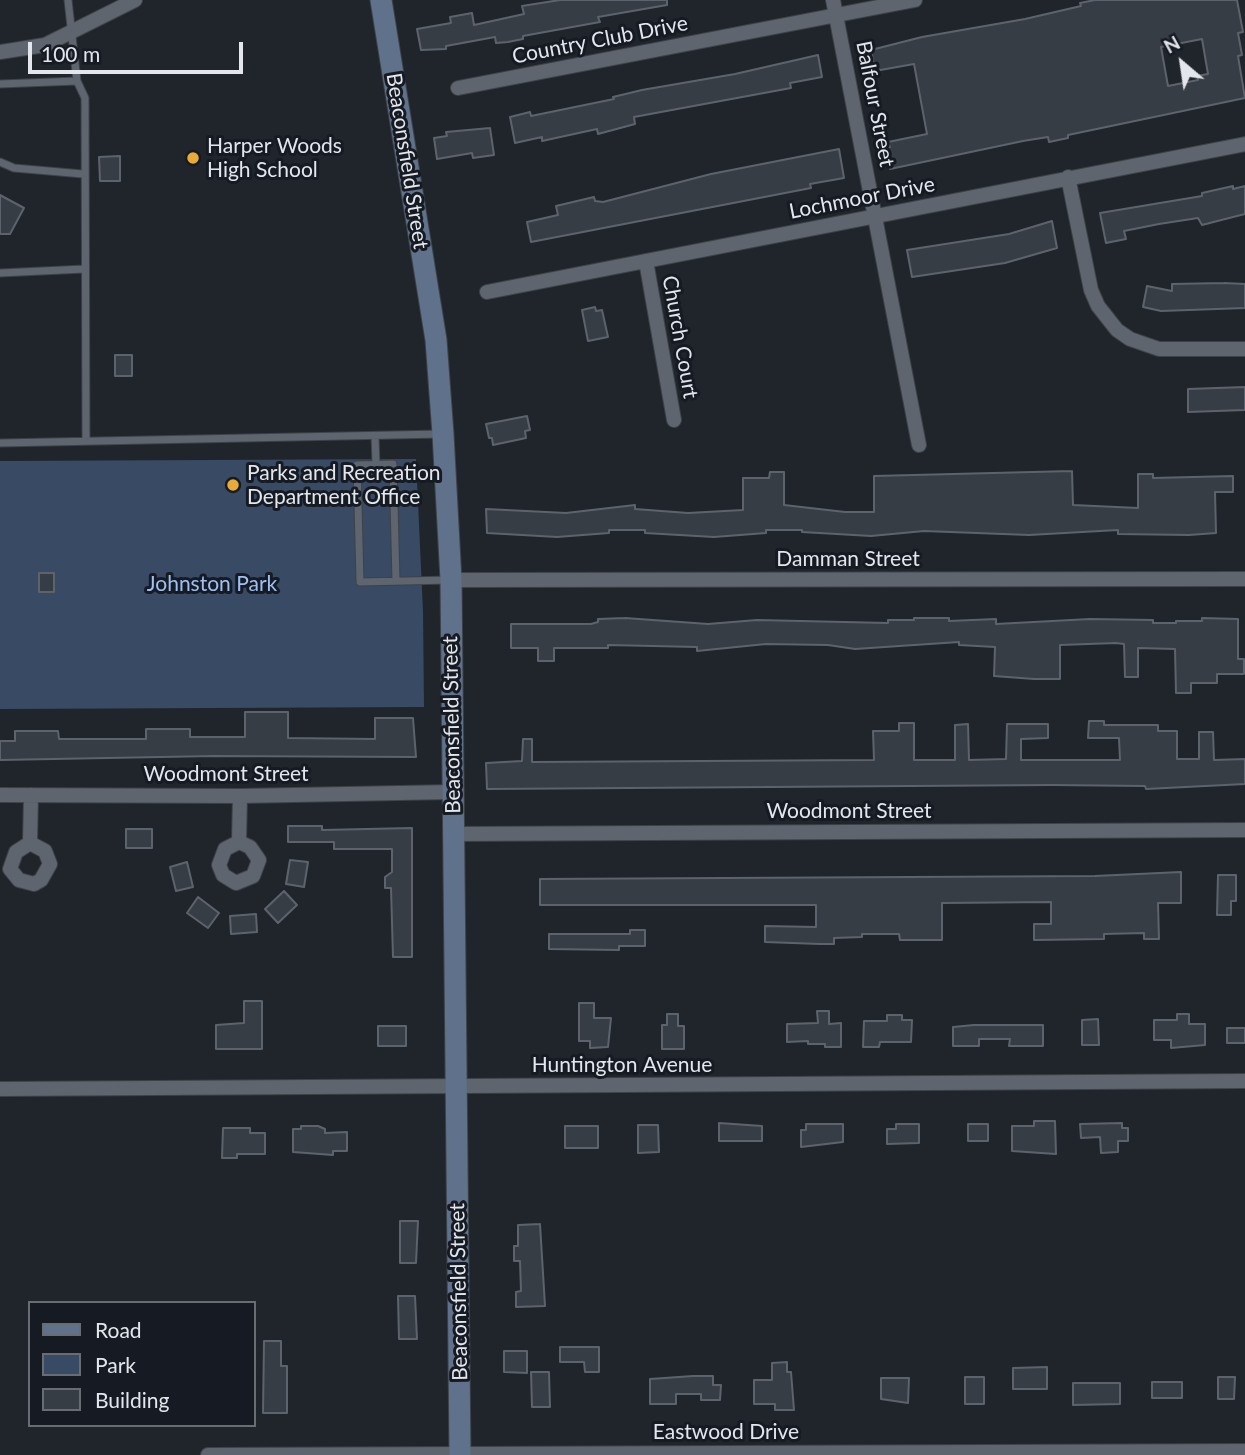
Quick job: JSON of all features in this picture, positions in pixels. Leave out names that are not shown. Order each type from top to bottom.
[{"type":"street","points":[[0,52],[45,45],[135,0]]},
{"type":"street","name":"Beaconsfield Street","points":[[381,0],[436,340],[451,580],[460,1455]]},
{"type":"street","name":"Balfour Street","points":[[833,0],[919,446]]},
{"type":"street","name":"Country Club Drive","points":[[458,88],[915,0]]},
{"type":"street","name":"Lochmoor Drive","points":[[487,292],[1245,144]]},
{"type":"street","points":[[1068,177],[1091,290],[1098,306],[1117,330],[1159,349],[1245,349]]},
{"type":"street","name":"Church Court","points":[[646,261],[674,420]]},
{"type":"street","name":"Damman Street","points":[[451,580],[1245,579]]},
{"type":"street","name":"Woodmont Street","points":[[0,795],[240,796],[452,792]]},
{"type":"street","points":[[30,843],[31,795]]},
{"type":"street","points":[[239,842],[240,796]]},
{"type":"street","name":"Woodmont Street","points":[[453,834],[1245,830]]},
{"type":"street","name":"Huntington Avenue","points":[[0,1089],[1245,1081]]},
{"type":"street","name":"Eastwood Drive","points":[[208,1455],[1245,1451]]},
{"type":"lane","points":[[68,0],[77,81],[85,98],[83,174],[86,441]]},
{"type":"lane","points":[[0,84],[77,81]]},
{"type":"lane","points":[[0,162],[15,168],[83,174]]},
{"type":"lane","points":[[0,273],[84,269]]},
{"type":"lane","points":[[0,443],[443,434]]},
{"type":"lane","points":[[375,436],[376,465]]},
{"type":"lane","points":[[396,581],[393,464],[357,465],[359,582],[451,580]]},
{"type":"green space","name":"Johnston Park","points":[[416,459],[424,707],[0,709],[0,461]]},
{"type":"building","points":[[560,0],[667,0],[667,5],[598,17],[600,22],[523,36],[523,39],[508,42],[496,43],[495,37],[446,46],[446,49],[421,50],[417,29],[451,23],[450,17],[472,13],[474,25],[524,14],[522,6]]},
{"type":"building","points":[[1095,0],[1237,0],[1243,32],[1238,33],[1242,55],[1238,56],[1245,98],[1068,135],[1068,138],[1049,142],[1048,137],[1023,141],[890,169],[886,148],[890,147],[888,142],[927,134],[914,64],[875,71],[871,50],[922,37],[1025,19],[1081,6],[1080,3]],"holes":[[[1202,39],[1208,74],[1197,76],[1198,80],[1168,86],[1161,47]]]},
{"type":"building","points":[[818,55],[822,77],[790,83],[791,88],[634,117],[635,124],[598,134],[597,129],[542,141],[542,137],[515,143],[510,117],[530,112],[531,116],[614,99],[613,97],[642,90],[735,74]]},
{"type":"building","points":[[490,128],[494,155],[473,158],[472,153],[437,159],[434,138],[447,136],[446,132]]},
{"type":"building","points":[[839,149],[844,178],[810,184],[811,188],[531,242],[527,222],[558,215],[556,206],[594,197],[595,201],[603,202],[711,174]]},
{"type":"building","points":[[120,156],[120,181],[100,181],[99,157]]},
{"type":"building","points":[[1233,186],[1233,189],[1245,186],[1245,214],[1202,225],[1198,218],[1124,231],[1126,239],[1106,243],[1100,213],[1202,196],[1202,193]]},
{"type":"building","points":[[0,195],[24,208],[10,234],[0,234]]},
{"type":"building","points":[[1052,221],[1057,248],[1005,263],[912,277],[907,250],[1009,234]]},
{"type":"building","points":[[1172,284],[1245,284],[1245,308],[1161,311],[1143,307],[1147,286],[1172,291]]},
{"type":"building","points":[[595,307],[596,311],[602,310],[608,337],[588,341],[582,310]]},
{"type":"building","points":[[115,355],[132,355],[132,376],[115,376]]},
{"type":"building","points":[[1245,387],[1245,410],[1188,412],[1188,389]]},
{"type":"building","points":[[527,416],[530,430],[525,431],[526,438],[493,445],[486,424]]},
{"type":"building","points":[[1072,471],[1073,505],[1138,508],[1138,474],[1153,474],[1153,478],[1233,476],[1233,492],[1215,492],[1216,533],[1189,535],[1118,534],[1118,530],[1029,535],[924,531],[871,536],[766,530],[766,533],[714,537],[645,533],[645,530],[609,530],[609,533],[557,537],[487,533],[486,509],[566,513],[635,505],[635,509],[688,513],[743,510],[743,478],[769,478],[770,472],[784,472],[784,505],[845,512],[874,512],[874,476]]},
{"type":"building","points":[[39,573],[54,573],[54,592],[39,592]]},
{"type":"building","points":[[625,618],[708,624],[757,620],[888,623],[888,620],[914,618],[949,618],[949,621],[996,619],[996,624],[1090,619],[1176,623],[1202,621],[1202,618],[1238,619],[1238,659],[1244,659],[1244,674],[1217,674],[1217,683],[1191,683],[1191,693],[1176,693],[1175,649],[1138,648],[1138,677],[1125,677],[1124,644],[1116,643],[1060,645],[1060,679],[994,676],[995,647],[959,645],[959,642],[855,649],[828,645],[766,644],[697,651],[697,647],[608,645],[608,648],[554,648],[554,661],[538,661],[538,648],[511,648],[511,624],[591,624],[598,622],[598,619]]},
{"type":"building","points":[[245,712],[288,712],[288,738],[375,739],[375,718],[413,718],[416,757],[214,756],[0,760],[0,741],[15,741],[15,731],[58,731],[59,739],[146,739],[146,729],[190,729],[190,737],[245,737]]},
{"type":"building","points":[[1089,721],[1104,721],[1104,725],[1158,725],[1158,731],[1177,731],[1177,759],[1199,759],[1199,732],[1213,732],[1214,760],[1245,759],[1245,784],[1146,789],[1145,786],[1052,785],[487,789],[486,763],[522,761],[523,739],[532,739],[532,762],[874,760],[873,731],[899,731],[899,723],[914,723],[914,760],[955,760],[955,725],[968,724],[969,760],[1006,759],[1007,724],[1048,724],[1048,738],[1021,739],[1021,760],[1120,760],[1119,738],[1088,738]]},
{"type":"building","points":[[288,826],[322,826],[322,830],[412,828],[412,957],[393,957],[391,888],[385,888],[385,877],[392,872],[392,849],[334,849],[334,842],[288,842]]},
{"type":"building","points":[[126,829],[152,829],[152,848],[126,848]]},
{"type":"building","points":[[290,860],[308,862],[304,887],[286,884]]},
{"type":"building","points":[[187,862],[193,887],[176,891],[170,867]]},
{"type":"building","points":[[1181,872],[1181,903],[1158,903],[1159,939],[1144,939],[1144,933],[1104,934],[1104,939],[1034,940],[1034,924],[1051,924],[1051,902],[942,903],[942,940],[900,940],[899,934],[862,934],[862,937],[834,938],[834,944],[765,942],[765,926],[816,927],[816,905],[540,905],[540,879],[1095,876]]},
{"type":"building","points":[[1218,875],[1236,875],[1236,901],[1231,901],[1231,915],[1217,915]]},
{"type":"building","points":[[284,891],[297,905],[278,923],[265,909]]},
{"type":"building","points":[[198,897],[219,913],[208,928],[187,913]]},
{"type":"building","points":[[256,914],[257,932],[231,934],[230,916]]},
{"type":"building","points":[[630,930],[645,930],[645,946],[619,946],[619,950],[549,949],[549,934],[630,934]]},
{"type":"building","points":[[244,1001],[262,1001],[262,1049],[216,1049],[216,1025],[244,1023]]},
{"type":"building","points":[[579,1003],[594,1003],[594,1018],[611,1018],[608,1047],[590,1048],[590,1041],[579,1041]]},
{"type":"building","points":[[817,1011],[829,1011],[829,1024],[841,1023],[841,1047],[808,1044],[808,1041],[787,1042],[787,1024],[818,1023]]},
{"type":"building","points":[[667,1014],[678,1014],[678,1026],[684,1026],[684,1049],[662,1049],[662,1025],[667,1025]]},
{"type":"building","points":[[1177,1014],[1189,1014],[1189,1024],[1205,1024],[1205,1045],[1171,1048],[1171,1040],[1154,1040],[1154,1020],[1177,1020]]},
{"type":"building","points":[[887,1015],[902,1015],[902,1020],[912,1020],[911,1042],[880,1042],[879,1047],[863,1047],[864,1021],[887,1021]]},
{"type":"building","points":[[1098,1019],[1099,1045],[1082,1045],[1082,1020]]},
{"type":"building","points":[[1043,1025],[1043,1046],[1009,1046],[1010,1039],[979,1039],[979,1046],[953,1046],[953,1027]]},
{"type":"building","points":[[378,1026],[406,1026],[406,1046],[378,1046]]},
{"type":"building","points":[[1227,1028],[1245,1028],[1245,1043],[1227,1043]]},
{"type":"building","points":[[1034,1121],[1055,1121],[1056,1154],[1012,1151],[1012,1126],[1034,1126]]},
{"type":"building","points":[[719,1123],[762,1126],[762,1141],[719,1141]]},
{"type":"building","points":[[1122,1123],[1122,1128],[1128,1128],[1128,1141],[1118,1141],[1118,1152],[1101,1153],[1100,1137],[1081,1138],[1080,1124]]},
{"type":"building","points":[[806,1124],[843,1124],[843,1142],[801,1147],[801,1130],[806,1130]]},
{"type":"building","points":[[896,1124],[919,1124],[919,1143],[887,1144],[887,1129],[896,1129]]},
{"type":"building","points":[[968,1124],[988,1124],[988,1141],[968,1141]]},
{"type":"building","points":[[638,1125],[658,1125],[659,1152],[638,1153]]},
{"type":"building","points":[[301,1126],[318,1126],[325,1129],[325,1133],[347,1132],[347,1151],[333,1151],[333,1155],[293,1152],[293,1129],[301,1129]]},
{"type":"building","points":[[565,1126],[598,1126],[598,1148],[565,1148]]},
{"type":"building","points":[[223,1128],[250,1128],[250,1133],[265,1133],[265,1154],[237,1154],[237,1158],[222,1158]]},
{"type":"building","points":[[400,1221],[418,1221],[416,1263],[400,1263]]},
{"type":"building","points":[[540,1224],[545,1306],[516,1307],[516,1292],[521,1291],[520,1261],[514,1261],[514,1246],[518,1246],[518,1225]]},
{"type":"building","points":[[398,1296],[415,1296],[417,1339],[399,1339]]},
{"type":"building","points":[[264,1341],[281,1341],[281,1366],[287,1366],[287,1413],[263,1413]]},
{"type":"building","points":[[560,1347],[599,1347],[599,1372],[585,1372],[584,1362],[560,1362]]},
{"type":"building","points":[[504,1351],[527,1351],[527,1373],[504,1372]]},
{"type":"building","points":[[787,1362],[787,1372],[791,1372],[794,1410],[775,1410],[775,1404],[754,1404],[754,1380],[772,1380],[772,1363]]},
{"type":"building","points":[[1047,1367],[1047,1389],[1013,1389],[1013,1368]]},
{"type":"building","points":[[531,1372],[549,1372],[550,1407],[532,1407]]},
{"type":"building","points":[[713,1376],[713,1385],[721,1385],[720,1400],[701,1400],[701,1394],[676,1394],[676,1404],[650,1404],[650,1379]]},
{"type":"building","points":[[965,1377],[984,1377],[984,1404],[965,1404]]},
{"type":"building","points":[[1218,1377],[1235,1377],[1234,1399],[1218,1399]]},
{"type":"building","points":[[881,1378],[909,1378],[908,1403],[881,1399]]},
{"type":"building","points":[[1152,1382],[1182,1382],[1182,1398],[1152,1398]]},
{"type":"building","points":[[1073,1383],[1120,1383],[1120,1404],[1073,1405]]},
{"type":"place","name":"Harper Woods High School","points":[[193,158]]},
{"type":"place","name":"Parks and Recreation Department Office","points":[[233,485]]}]
